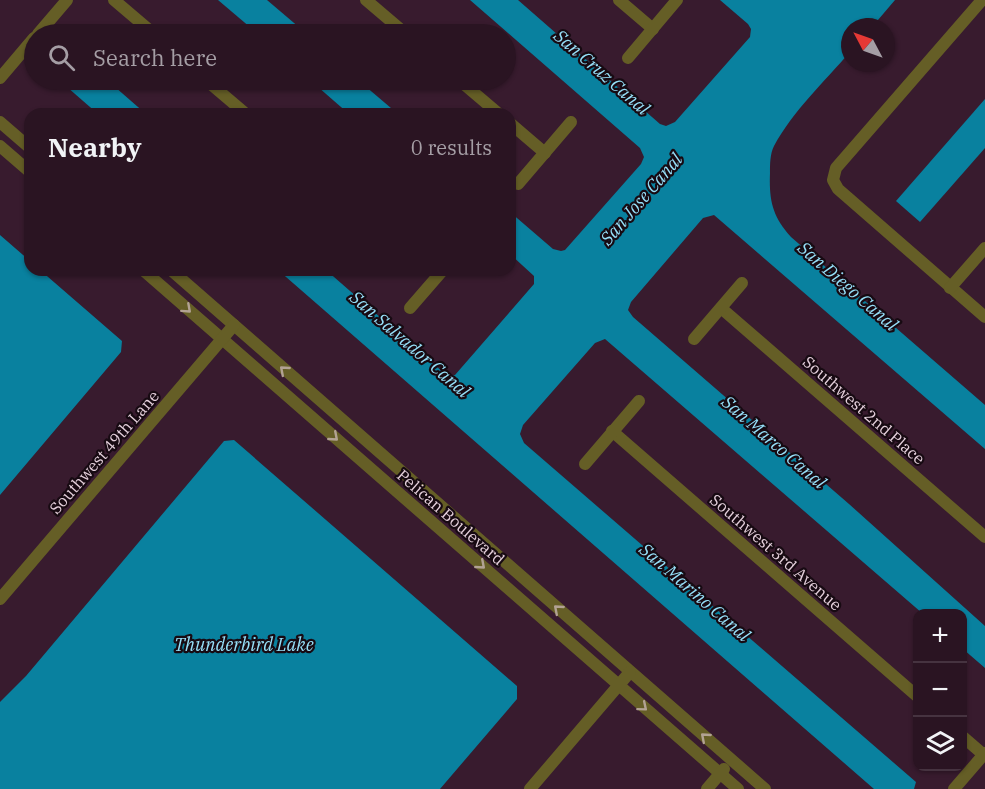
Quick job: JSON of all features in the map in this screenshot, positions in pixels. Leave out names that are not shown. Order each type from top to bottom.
[{"type":"street","points":[[47,24],[68,0]]},
{"type":"street","points":[[114,0],[142,24]]},
{"type":"street","points":[[366,0],[394,24]]},
{"type":"street","points":[[619,0],[653,29]]},
{"type":"street","points":[[628,58],[677,0]]},
{"type":"street","points":[[982,0],[836,168],[833,180],[838,189],[985,317]]},
{"type":"street","points":[[0,78],[24,50]]},
{"type":"street","points":[[218,90],[239,108]]},
{"type":"street","points":[[471,90],[492,108]]},
{"type":"street","points":[[0,122],[24,143]]},
{"type":"street","points":[[518,184],[572,122]]},
{"type":"street","points":[[516,128],[545,153]]},
{"type":"street","points":[[0,146],[24,167]]},
{"type":"street","points":[[950,288],[985,248]]},
{"type":"street","name":"Pelican Boulevard","points":[[150,276],[738,789]]},
{"type":"street","name":"Pelican Boulevard","points":[[178,276],[765,789]]},
{"type":"street","points":[[410,308],[433,276]]},
{"type":"street","points":[[694,339],[742,283]]},
{"type":"street","name":"Southwest 2nd Place","points":[[721,308],[985,537]]},
{"type":"street","name":"Southwest 49th Lane","points":[[0,599],[234,325]]},
{"type":"street","points":[[585,464],[639,401]]},
{"type":"street","name":"Southwest 3rd Avenue","points":[[612,431],[913,693]]},
{"type":"street","points":[[411,505],[423,491]]},
{"type":"street","points":[[530,789],[630,672]]},
{"type":"street","points":[[954,789],[984,754],[967,739]]},
{"type":"street","points":[[707,789],[732,760]]},
{"type":"water","points":[[218,0],[267,0],[295,24],[246,24]]},
{"type":"water","points":[[470,0],[518,0],[660,124],[666,126],[675,122],[750,37],[751,29],[748,24],[720,0],[895,0],[880,18],[841,18],[841,62],[800,109],[774,146],[770,166],[771,200],[776,215],[791,237],[985,405],[985,449],[714,215],[703,218],[631,302],[628,310],[633,317],[966,609],[917,609],[605,339],[595,343],[523,425],[520,434],[524,443],[916,782],[914,789],[874,789],[285,276],[333,276],[444,373],[455,375],[534,284],[534,276],[516,260],[516,217],[553,249],[565,250],[641,164],[644,157],[640,148],[516,40],[516,24],[498,24]]},
{"type":"water","points":[[70,90],[118,90],[139,108],[91,108]]},
{"type":"water","points":[[321,90],[370,90],[391,108],[342,108]]},
{"type":"water","points":[[985,99],[985,148],[920,222],[896,201]]},
{"type":"water","points":[[0,235],[24,256],[24,276],[47,276],[122,341],[121,352],[0,495]]},
{"type":"water","name":"Thunderbird Lake","points":[[234,440],[517,686],[517,699],[440,789],[0,789],[0,702],[26,676],[224,441]]},
{"type":"water","points":[[967,610],[985,626],[985,668],[967,652]]},
{"type":"water label","name":"San Cruz Canal","points":[[602,72]]},
{"type":"water label","name":"San Jose Canal","points":[[641,199]]},
{"type":"water label","name":"San Diego Canal","points":[[848,286]]},
{"type":"water label","name":"San Salvador Canal","points":[[410,344]]},
{"type":"water label","name":"San Marco Canal","points":[[774,442]]},
{"type":"water label","name":"San Marino Canal","points":[[695,592]]}]
